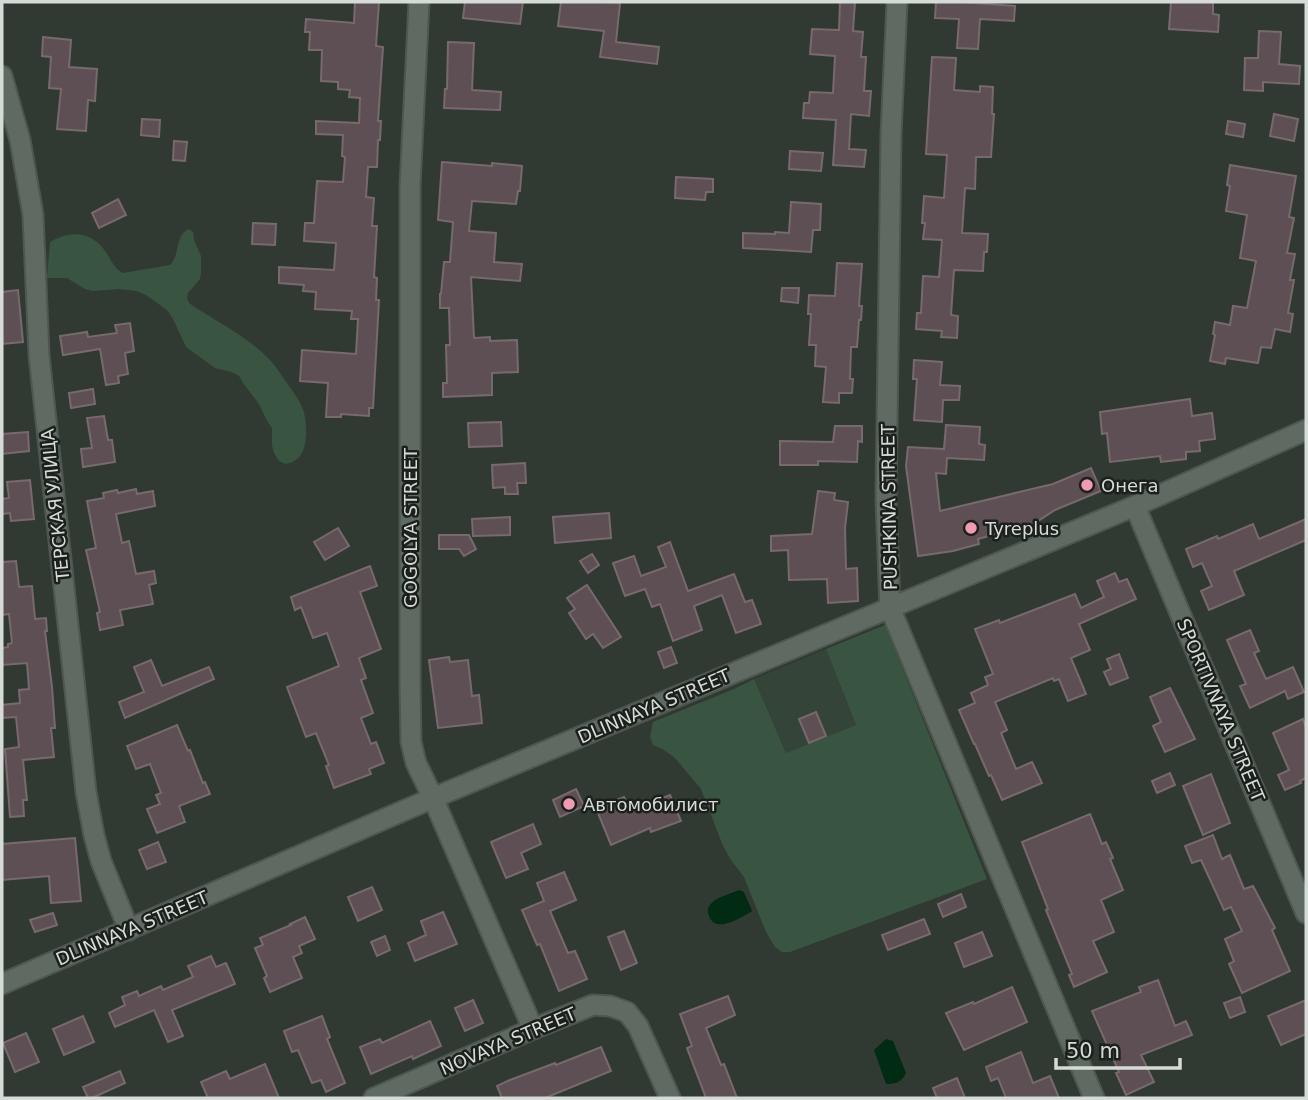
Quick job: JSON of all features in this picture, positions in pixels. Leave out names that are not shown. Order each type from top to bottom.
[{"type":"street","name":"GOGOLYA STREET","points":[[419,2],[411,186],[411,742],[416,763],[533,1029]]},
{"type":"street","name":"PUSHKINA STREET","points":[[897,2],[891,134],[886,499],[890,608],[1094,1098]]},
{"type":"street","name":"ТЕРСКАЯ УЛИЦА","points":[[2,76],[20,140],[33,215],[39,355],[86,792],[101,861],[129,930]]},
{"type":"street","name":"DLINNAYA STREET","points":[[2,984],[433,798],[1135,506],[1306,430]]},
{"type":"street","name":"SPORTIVNAYA STREET","points":[[1135,506],[1306,914]]},
{"type":"street","name":"NOVAYA STREET","points":[[374,1098],[593,1005],[610,1006],[627,1012],[638,1026],[670,1098]]},
{"type":"shaded area","points":[[189,229],[193,232],[201,256],[201,273],[200,279],[188,293],[189,303],[260,350],[277,369],[303,409],[306,421],[305,446],[299,458],[291,463],[279,461],[274,453],[272,428],[239,376],[215,368],[186,347],[167,310],[136,291],[93,291],[67,278],[47,278],[50,242],[64,236],[84,235],[96,241],[123,273],[170,265],[176,256],[181,236]]},
{"type":"shaded area","points":[[885,625],[987,879],[790,952],[782,952],[775,947],[766,932],[744,877],[723,846],[701,789],[675,758],[653,745],[650,737],[653,722],[754,679],[786,753],[856,725],[826,649]]},
{"type":"shaded area","points":[[826,649],[856,725],[786,753],[754,679]]},
{"type":"shaded area","points":[[739,890],[744,892],[752,911],[729,923],[717,924],[712,921],[709,906],[719,898]]},
{"type":"shaded area","points":[[886,1039],[893,1041],[906,1073],[901,1080],[893,1084],[886,1084],[874,1050]]},
{"type":"building","points":[[355,2],[379,2],[376,46],[383,47],[377,167],[368,167],[366,197],[374,198],[372,226],[377,226],[374,277],[377,278],[376,300],[379,300],[373,408],[369,408],[369,416],[341,414],[341,417],[326,417],[328,383],[300,381],[302,350],[356,354],[358,319],[351,319],[352,311],[315,309],[316,292],[303,291],[304,285],[279,283],[279,267],[334,270],[336,243],[304,241],[305,223],[314,223],[317,181],[343,182],[343,135],[316,134],[316,121],[359,123],[360,98],[349,97],[350,90],[338,89],[338,82],[321,81],[322,50],[309,50],[310,32],[305,32],[306,19],[354,23]]},
{"type":"building","points":[[465,2],[523,2],[520,24],[463,18]]},
{"type":"building","points":[[561,2],[620,3],[616,42],[659,47],[657,64],[600,57],[604,31],[558,26]]},
{"type":"building","points":[[840,2],[855,2],[853,31],[863,32],[861,57],[866,57],[864,91],[871,91],[869,116],[851,114],[849,149],[866,150],[864,167],[833,165],[836,120],[803,118],[804,103],[809,103],[810,92],[833,93],[835,56],[810,54],[812,29],[839,30]]},
{"type":"building","points":[[936,2],[1015,6],[1014,21],[980,19],[978,49],[957,48],[959,19],[935,18]]},
{"type":"building","points":[[1171,2],[1213,2],[1213,14],[1219,15],[1218,32],[1169,29]]},
{"type":"building","points":[[1259,31],[1281,32],[1279,64],[1300,66],[1299,84],[1263,82],[1263,91],[1244,90],[1245,58],[1258,58]]},
{"type":"building","points":[[43,37],[71,40],[69,67],[97,69],[95,101],[88,100],[86,131],[57,129],[61,89],[49,88],[51,57],[42,56]]},
{"type":"building","points":[[448,42],[474,43],[472,90],[501,92],[500,110],[444,108]]},
{"type":"building","points":[[932,57],[956,58],[954,90],[980,92],[980,86],[993,87],[991,157],[976,157],[975,189],[965,188],[962,233],[988,234],[987,252],[984,252],[983,271],[954,270],[951,315],[958,316],[957,338],[941,337],[942,331],[916,329],[917,313],[921,313],[923,276],[939,277],[942,240],[923,239],[924,196],[944,198],[947,155],[926,154]]},
{"type":"building","points":[[1274,114],[1298,119],[1294,141],[1270,136]]},
{"type":"building","points":[[142,119],[160,120],[159,137],[141,135]]},
{"type":"building","points":[[1228,121],[1245,124],[1243,137],[1226,134]]},
{"type":"building","points":[[174,141],[187,142],[185,161],[173,160]]},
{"type":"building","points":[[790,151],[823,153],[821,171],[789,169]]},
{"type":"building","points":[[442,162],[522,166],[516,204],[472,201],[469,231],[496,233],[494,262],[522,264],[520,281],[471,277],[474,338],[490,337],[490,341],[517,340],[518,372],[492,373],[492,395],[443,397],[443,383],[447,383],[446,345],[450,345],[449,308],[440,308],[440,294],[444,262],[450,262],[453,222],[438,220]]},
{"type":"building","points":[[1230,165],[1296,176],[1289,217],[1294,218],[1287,253],[1295,254],[1290,280],[1294,280],[1288,313],[1293,314],[1290,332],[1275,329],[1271,348],[1261,347],[1258,363],[1226,358],[1225,364],[1210,361],[1215,322],[1230,325],[1233,306],[1247,308],[1256,261],[1240,258],[1247,215],[1226,211]]},
{"type":"building","points":[[676,177],[713,179],[713,192],[706,192],[705,200],[675,198]]},
{"type":"building","points":[[118,199],[126,215],[99,228],[92,213]]},
{"type":"building","points":[[791,202],[821,204],[820,230],[813,230],[811,252],[743,248],[743,233],[789,233]]},
{"type":"building","points":[[253,223],[276,224],[275,245],[252,244]]},
{"type":"building","points":[[837,263],[862,264],[859,306],[862,306],[861,320],[857,347],[851,347],[852,393],[839,393],[839,403],[823,402],[826,367],[815,366],[816,345],[809,345],[811,314],[808,314],[809,295],[835,296]]},
{"type":"building","points":[[782,288],[799,288],[798,303],[781,301]]},
{"type":"building","points":[[18,290],[23,342],[2,344],[2,292]]},
{"type":"building","points":[[130,323],[134,351],[125,353],[128,374],[118,376],[119,383],[106,385],[100,349],[63,355],[60,336],[87,332],[88,337],[117,333],[115,325]]},
{"type":"building","points":[[914,360],[942,362],[940,385],[960,386],[959,400],[943,400],[942,422],[914,420],[917,379],[913,379]]},
{"type":"building","points":[[93,389],[95,404],[71,408],[69,393]]},
{"type":"building","points":[[1190,399],[1192,416],[1212,413],[1215,439],[1199,441],[1200,451],[1186,452],[1186,459],[1161,462],[1160,456],[1110,462],[1107,433],[1102,434],[1100,412]]},
{"type":"building","points":[[104,416],[108,440],[112,440],[115,462],[83,467],[81,449],[92,448],[87,418]]},
{"type":"building","points":[[501,422],[502,446],[469,447],[468,423]]},
{"type":"building","points":[[946,425],[980,427],[979,444],[985,445],[984,460],[947,458],[946,474],[936,473],[940,511],[1053,484],[1091,468],[1101,491],[1055,510],[1035,523],[978,539],[979,544],[918,556],[906,466],[908,447],[944,449]]},
{"type":"building","points":[[835,426],[862,426],[862,442],[858,441],[857,462],[818,461],[818,465],[780,465],[780,441],[833,442]]},
{"type":"building","points":[[28,432],[29,451],[2,454],[2,434]]},
{"type":"building","points":[[525,463],[526,483],[517,483],[518,494],[505,494],[505,487],[493,488],[492,465]]},
{"type":"building","points":[[30,480],[34,519],[11,521],[10,513],[2,514],[2,499],[9,498],[7,482]]},
{"type":"building","points":[[136,489],[137,494],[153,491],[155,506],[116,514],[122,543],[129,541],[136,574],[154,571],[156,583],[149,585],[153,604],[120,610],[123,625],[100,630],[97,613],[100,612],[86,550],[96,548],[87,501],[104,498],[103,493]]},
{"type":"building","points":[[818,491],[835,493],[834,500],[848,502],[845,528],[846,569],[857,568],[858,601],[828,603],[827,579],[789,580],[788,550],[771,551],[771,536],[812,534]]},
{"type":"building","points":[[609,513],[611,538],[555,543],[553,517]]},
{"type":"building","points":[[510,517],[510,535],[473,536],[472,519]]},
{"type":"building","points":[[1306,519],[1306,540],[1234,571],[1244,595],[1209,610],[1201,591],[1212,586],[1202,563],[1193,567],[1186,549],[1253,524],[1259,539]]},
{"type":"building","points":[[338,528],[349,546],[325,560],[314,542]]},
{"type":"building","points":[[439,535],[469,535],[476,549],[464,556],[459,549],[439,549]]},
{"type":"building","points":[[670,542],[688,591],[734,574],[745,602],[752,600],[761,624],[736,633],[722,595],[694,606],[702,630],[673,641],[660,604],[652,607],[645,589],[625,596],[613,563],[634,556],[641,576],[666,567],[658,547]]},
{"type":"building","points":[[592,554],[599,565],[588,573],[580,561]]},
{"type":"building","points":[[16,561],[19,587],[32,586],[35,619],[46,618],[55,728],[51,728],[54,757],[23,760],[27,800],[23,800],[24,816],[10,817],[5,749],[19,747],[16,717],[2,718],[2,705],[20,703],[19,690],[29,689],[27,663],[2,665],[2,648],[12,643],[9,614],[2,615],[2,562]]},
{"type":"building","points":[[370,566],[377,586],[360,592],[381,649],[359,658],[366,678],[361,680],[373,713],[361,718],[371,744],[376,742],[384,763],[369,769],[371,774],[334,788],[326,766],[329,765],[316,733],[306,737],[287,687],[339,666],[327,633],[313,638],[301,607],[295,610],[291,597]]},
{"type":"building","points":[[1115,573],[1119,582],[1127,579],[1136,599],[1079,624],[1090,650],[1071,658],[1086,694],[1068,701],[1059,679],[1054,681],[1053,678],[995,702],[1007,730],[1001,733],[1016,769],[1032,762],[1042,783],[1002,800],[959,710],[975,703],[971,693],[988,685],[985,677],[993,674],[975,629],[999,620],[1000,623],[1075,594],[1081,608],[1104,597],[1097,581]]},
{"type":"building","points":[[587,585],[621,637],[603,648],[593,634],[586,639],[569,613],[575,609],[567,598]]},
{"type":"building","points":[[1250,630],[1259,651],[1254,653],[1266,679],[1293,667],[1304,692],[1288,699],[1285,691],[1250,708],[1240,686],[1246,684],[1227,640]]},
{"type":"building","points":[[671,647],[677,663],[664,668],[658,652]]},
{"type":"building","points":[[1119,654],[1128,678],[1110,685],[1104,672],[1111,669],[1107,659]]},
{"type":"building","points":[[449,657],[450,662],[468,660],[472,696],[479,695],[482,723],[438,728],[429,660]]},
{"type":"building","points":[[151,660],[162,686],[209,667],[214,679],[125,718],[119,702],[144,692],[134,667]]},
{"type":"building","points":[[1170,688],[1195,739],[1165,752],[1153,726],[1161,722],[1150,697]]},
{"type":"building","points":[[816,712],[826,736],[809,743],[799,719]]},
{"type":"building","points":[[1303,719],[1306,728],[1306,778],[1285,790],[1278,775],[1289,770],[1273,733]]},
{"type":"building","points":[[177,725],[210,794],[179,806],[185,822],[157,833],[147,809],[160,804],[156,795],[161,793],[150,764],[136,769],[127,746]]},
{"type":"building","points":[[1170,773],[1175,785],[1157,793],[1152,781]]},
{"type":"building","points":[[1211,774],[1230,823],[1203,835],[1183,786]]},
{"type":"building","points":[[576,789],[584,806],[560,817],[553,800]]},
{"type":"building","points":[[670,795],[681,821],[651,832],[650,828],[611,845],[596,808],[624,797],[630,811]]},
{"type":"building","points":[[1090,814],[1102,844],[1106,842],[1113,858],[1110,859],[1123,890],[1101,900],[1114,932],[1093,941],[1107,972],[1074,987],[1069,975],[1072,974],[1022,842]]},
{"type":"building","points":[[533,824],[541,844],[521,853],[528,869],[506,878],[491,842]]},
{"type":"building","points":[[1213,835],[1222,859],[1230,855],[1244,889],[1253,886],[1275,928],[1272,930],[1290,971],[1242,993],[1229,964],[1234,961],[1225,939],[1242,931],[1231,907],[1224,910],[1201,860],[1192,863],[1185,846]]},
{"type":"building","points":[[75,838],[81,901],[51,903],[49,876],[2,880],[2,844]]},
{"type":"building","points":[[158,842],[166,862],[147,869],[139,850]]},
{"type":"building","points":[[564,872],[576,900],[550,911],[568,953],[575,951],[587,979],[559,991],[540,944],[537,945],[522,910],[544,901],[537,883]]},
{"type":"building","points":[[372,887],[382,910],[358,921],[348,897]]},
{"type":"building","points":[[961,894],[966,907],[943,917],[938,904]]},
{"type":"building","points":[[443,912],[457,944],[415,961],[408,943],[426,935],[421,921]]},
{"type":"building","points":[[53,913],[57,925],[35,932],[30,920]]},
{"type":"building","points":[[305,917],[315,939],[299,946],[302,953],[293,957],[302,978],[270,992],[264,978],[267,976],[255,948],[263,945],[260,938]]},
{"type":"building","points":[[924,919],[930,934],[888,950],[882,935]]},
{"type":"building","points":[[624,931],[637,963],[621,970],[608,937]]},
{"type":"building","points":[[982,932],[992,956],[964,967],[955,943]]},
{"type":"building","points":[[385,936],[390,950],[377,956],[371,942]]},
{"type":"building","points":[[211,956],[216,967],[226,963],[235,984],[172,1010],[183,1036],[168,1042],[154,1010],[115,1027],[109,1013],[125,1005],[122,997],[137,991],[139,996],[161,986],[163,990],[193,977],[188,966]]},
{"type":"building","points":[[1158,980],[1175,1026],[1186,1021],[1192,1035],[1141,1055],[1154,1082],[1126,1095],[1116,1073],[1119,1072],[1092,1011],[1141,992],[1139,987]]},
{"type":"building","points":[[1012,987],[1027,1022],[964,1050],[946,1013]]},
{"type":"building","points":[[728,996],[735,1015],[706,1028],[737,1098],[706,1098],[687,1048],[692,1046],[680,1014]]},
{"type":"building","points":[[1240,997],[1245,1012],[1230,1018],[1224,1003]]},
{"type":"building","points":[[473,1000],[483,1023],[465,1031],[455,1008]]},
{"type":"building","points":[[1306,1000],[1306,1034],[1281,1045],[1268,1016]]},
{"type":"building","points":[[83,1016],[94,1042],[64,1055],[53,1029]]},
{"type":"building","points":[[322,1016],[330,1037],[327,1039],[345,1083],[326,1092],[321,1080],[312,1083],[298,1050],[292,1052],[284,1031]]},
{"type":"building","points":[[430,1021],[441,1046],[371,1074],[360,1047],[380,1039],[382,1043]]},
{"type":"building","points":[[26,1033],[39,1062],[15,1072],[3,1043]]},
{"type":"building","points":[[601,1047],[611,1071],[545,1098],[502,1098],[497,1086]]},
{"type":"building","points":[[1021,1052],[1033,1083],[1050,1076],[1059,1098],[1006,1098],[998,1078],[991,1081],[986,1067]]},
{"type":"building","points":[[265,1064],[279,1098],[208,1098],[201,1082],[226,1071],[230,1079]]},
{"type":"building","points":[[120,1071],[125,1083],[88,1098],[83,1087]]},
{"type":"building","points":[[957,1078],[965,1098],[937,1098],[933,1088]]},
{"type":"place","name":"Онега","points":[[1087,485]]},
{"type":"place","name":"Tyreplus","points":[[971,528]]},
{"type":"place","name":"Автомобилист","points":[[569,804]]}]
